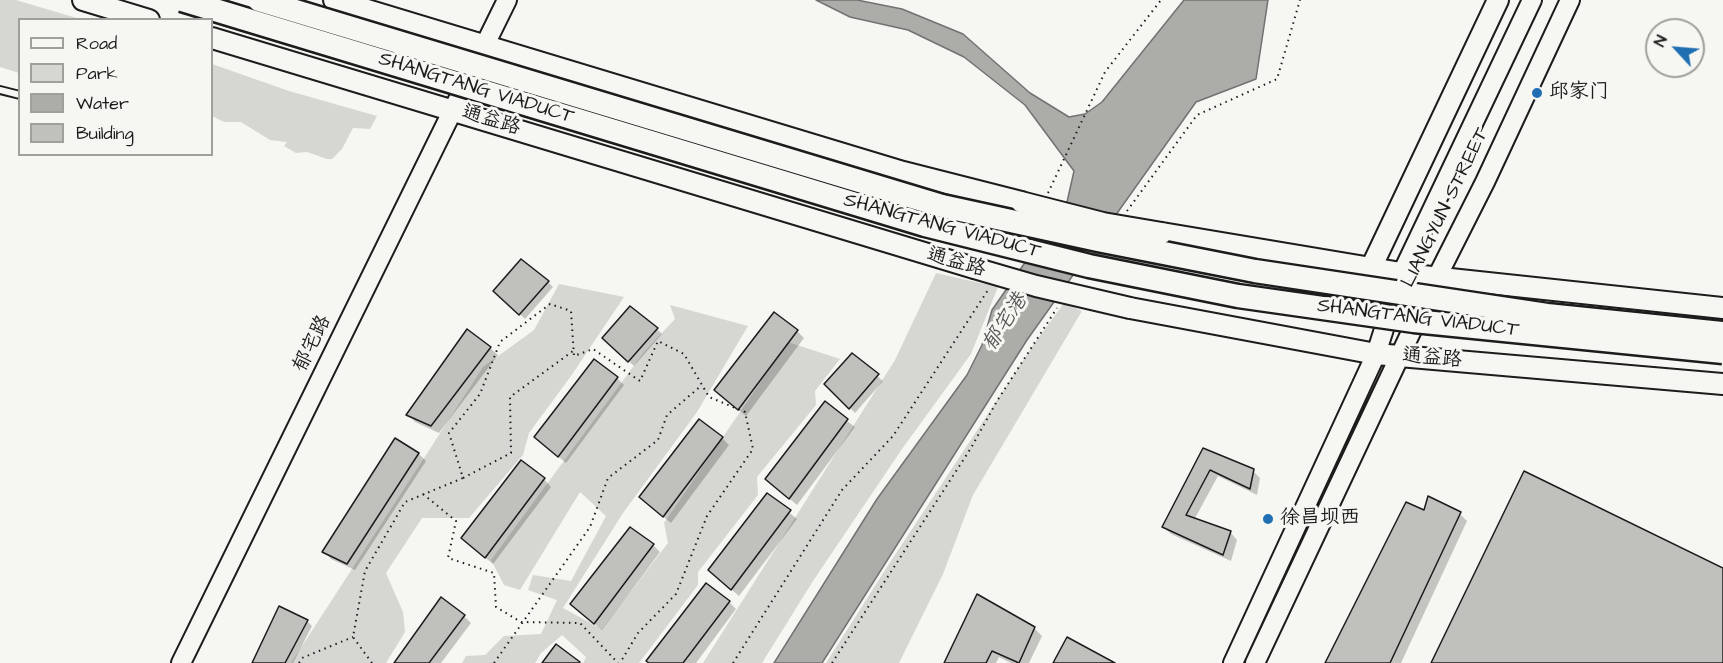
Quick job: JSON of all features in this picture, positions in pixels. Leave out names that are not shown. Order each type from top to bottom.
[{"type":"highway","name":"SHANGTANG VIADUCT","points":[[182,0],[914,222],[1089,266],[1238,296],[1414,321],[1723,352]]},
{"type":"highway","name":"SHANGTANG VIADUCT","points":[[259,0],[942,206],[1255,271],[1547,315],[1723,333]]},
{"type":"main road","points":[[83,0],[142,18]]},
{"type":"main road","points":[[334,0],[903,172],[1103,223],[1402,273],[1723,308]]},
{"type":"main road","name":"郁宅路","points":[[181,663],[507,0]]},
{"type":"main road","points":[[1371,268],[1497,0]]},
{"type":"main road","name":"LIANGYUN STREET","points":[[1233,663],[1376,354],[1402,273],[1532,0]]},
{"type":"main road","name":"LIANGYUN STREET","points":[[1255,663],[1570,0]]},
{"type":"main road","name":"通益路","points":[[213,38],[974,268],[1036,286],[1130,308],[1376,354],[1723,384]]},
{"type":"lane","points":[[0,90],[18,94]]},
{"type":"path","points":[[1042,201],[1055,181],[1105,72],[1161,0]]},
{"type":"path","points":[[1122,218],[1197,115],[1277,79],[1300,0]]},
{"type":"path","points":[[733,663],[842,490],[893,436],[993,281]]},
{"type":"path","points":[[832,663],[966,457],[1060,302]]},
{"type":"path","points":[[423,494],[456,521],[447,558],[494,573],[496,607],[521,622],[580,623],[619,663],[638,633],[675,594],[706,516],[753,449],[745,412],[709,397],[684,354],[658,341],[640,381],[593,349],[574,356],[572,311],[550,304],[500,342],[480,394],[448,433],[463,478]]},
{"type":"path","points":[[372,663],[353,637],[365,571],[405,502],[463,478],[512,453],[510,397],[573,351]]},
{"type":"path","points":[[494,663],[521,622],[591,527],[608,478],[658,440],[667,415],[702,385]]},
{"type":"path","points":[[299,663],[303,658],[353,637]]},
{"type":"green space","points":[[0,0],[16,0],[77,18],[18,18],[18,73],[0,67]]},
{"type":"green space","points":[[213,64],[289,91],[377,116],[370,129],[353,128],[342,149],[332,159],[307,152],[296,153],[284,146],[287,142],[270,140],[241,122],[224,122],[213,116]]},
{"type":"green space","points":[[936,273],[998,287],[971,354],[902,449],[813,581],[762,663],[703,663],[895,360]]},
{"type":"green space","points":[[559,284],[624,297],[529,433],[523,455],[469,518],[422,518],[386,573],[403,612],[405,632],[386,663],[291,663],[483,367],[534,330]]},
{"type":"green space","points":[[1064,303],[1082,311],[973,495],[943,574],[899,663],[826,663],[1034,344]]},
{"type":"green space","points":[[670,305],[748,326],[697,412],[623,513],[563,608],[602,629],[668,543],[664,523],[788,342],[840,359],[815,391],[816,405],[757,477],[758,495],[698,572],[698,585],[639,663],[583,663],[586,657],[562,635],[541,653],[535,663],[462,663],[466,656],[485,655],[504,636],[541,634],[557,600],[528,590],[533,575],[571,581],[606,516],[580,492],[520,590],[504,585],[491,560],[644,352],[675,319]]},
{"type":"water","name":"郁宅港","points":[[816,0],[857,0],[902,9],[963,34],[1030,93],[1069,117],[1085,114],[1102,102],[1184,0],[1268,0],[1256,79],[1196,102],[1027,340],[822,663],[774,663],[877,499],[967,375],[982,345],[992,310],[1067,202],[1074,171],[1025,105],[964,57],[908,30],[850,17]]},
{"type":"building","points":[[521,259],[549,281],[519,315],[493,291]]},
{"type":"building","points":[[630,306],[658,328],[628,362],[602,338]]},
{"type":"building","points":[[774,312],[798,330],[738,410],[714,390]]},
{"type":"building","points":[[467,329],[491,347],[431,426],[406,415]]},
{"type":"building","points":[[852,353],[879,374],[849,409],[824,384]]},
{"type":"building","points":[[594,359],[618,377],[558,457],[534,437]]},
{"type":"building","points":[[825,401],[848,419],[789,499],[765,479]]},
{"type":"building","points":[[699,419],[723,437],[663,517],[639,497]]},
{"type":"building","points":[[395,438],[419,453],[347,564],[322,552]]},
{"type":"building","points":[[1203,448],[1254,469],[1250,489],[1210,470],[1186,515],[1231,531],[1223,555],[1162,527]]},
{"type":"building","points":[[521,460],[545,478],[485,558],[461,538]]},
{"type":"building","points":[[1524,471],[1723,568],[1723,663],[1431,663]]},
{"type":"building","points":[[767,493],[791,510],[731,590],[708,570]]},
{"type":"building","points":[[1428,496],[1461,512],[1390,663],[1325,663],[1406,502],[1424,510]]},
{"type":"building","points":[[630,527],[654,544],[594,624],[570,604]]},
{"type":"building","points":[[706,583],[730,601],[683,663],[649,663],[646,661]]},
{"type":"building","points":[[977,594],[1035,627],[1019,663],[992,651],[986,663],[944,663]]},
{"type":"building","points":[[441,597],[465,615],[429,663],[394,663]]},
{"type":"building","points":[[279,606],[308,620],[285,663],[252,663]]},
{"type":"building","points":[[1067,637],[1115,663],[1053,663]]},
{"type":"building","points":[[556,644],[580,662],[542,663]]},
{"type":"place","name":"邱家门","points":[[1537,93]]},
{"type":"place","name":"徐昌坝西","points":[[1268,519]]}]
